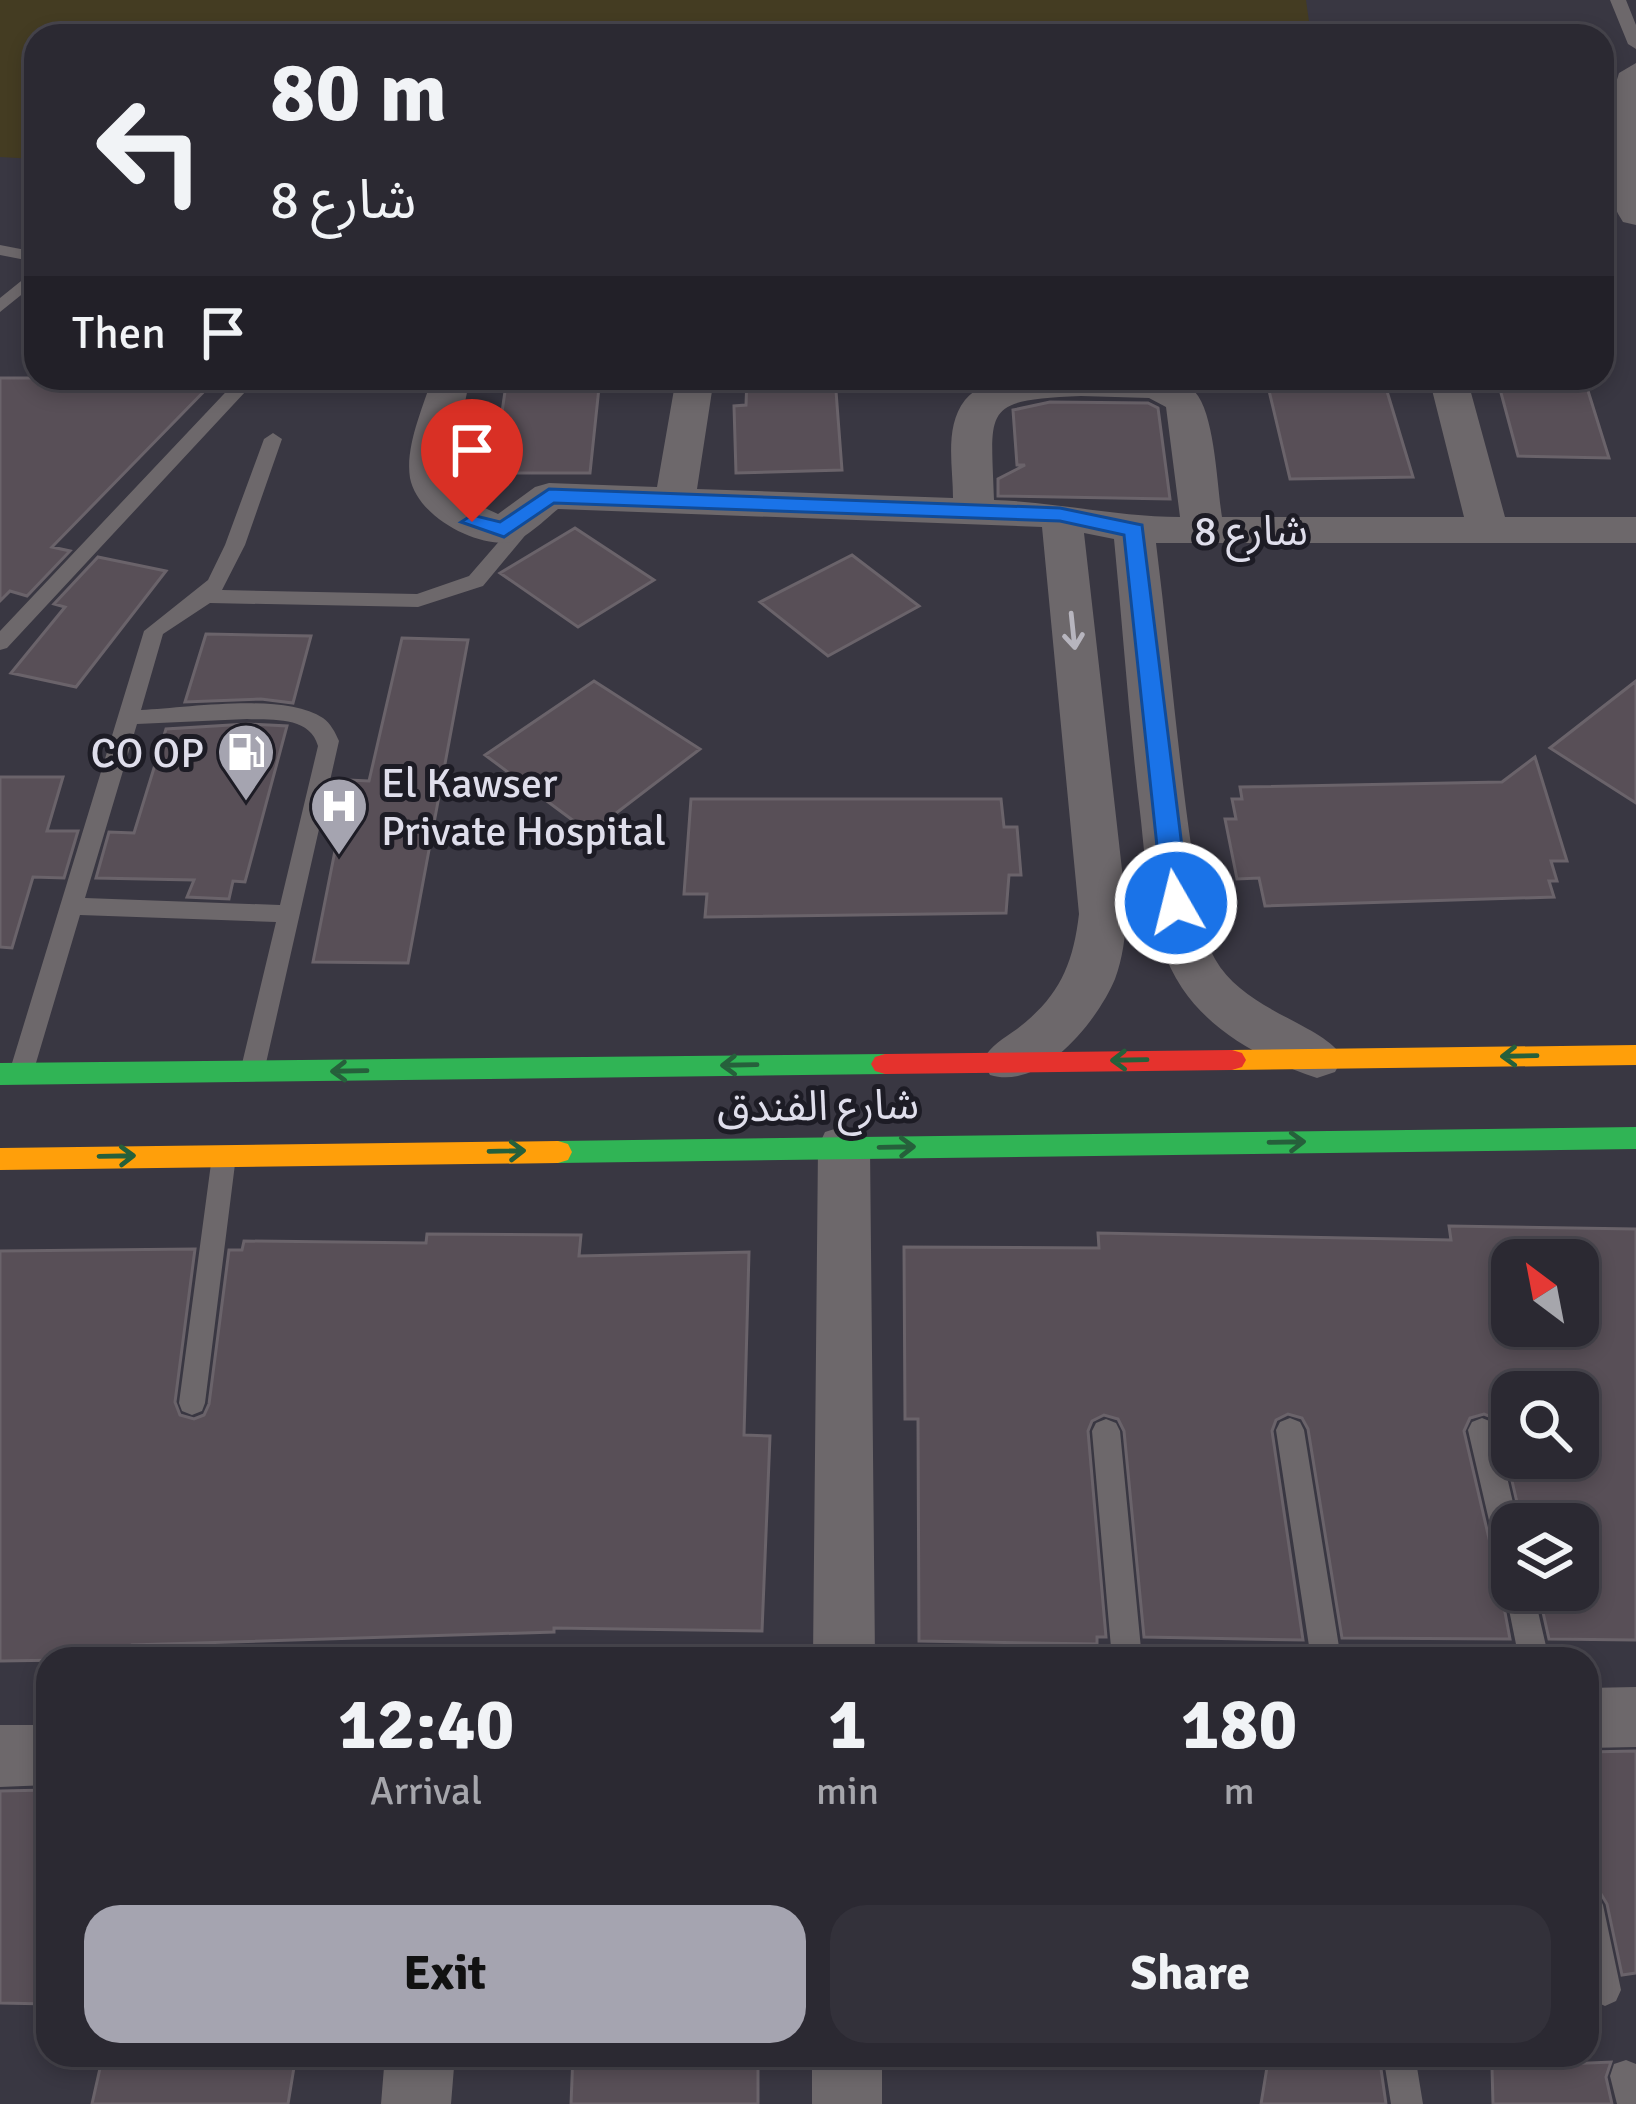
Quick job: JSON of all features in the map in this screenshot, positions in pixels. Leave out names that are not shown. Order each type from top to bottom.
[{"type":"street","points":[[1614,142],[1636,73]]},
{"type":"street","points":[[1614,165],[1636,214]]},
{"type":"street","points":[[448,390],[427,471],[432,491],[447,509],[504,530],[549,496]]},
{"type":"street","points":[[675,501],[693,390]]},
{"type":"street","points":[[974,512],[972,428],[984,402],[1012,390]]},
{"type":"street","points":[[1163,390],[1185,406],[1203,530]]},
{"type":"street","points":[[1451,390],[1488,530]]},
{"type":"street","name":"شارع 8","points":[[549,496],[1060,514],[1134,530],[1636,530]]},
{"type":"street","points":[[1008,1061],[1053,1032],[1084,997],[1101,956],[1103,914],[1060,514]]},
{"type":"street","points":[[1134,530],[1157,769],[1181,940],[1199,976],[1229,1009],[1269,1037],[1317,1058]]},
{"type":"street","name":"شارع الفندق","points":[[10,1073],[1636,1054]]},
{"type":"street","name":"شارع الفندق","points":[[0,1159],[1636,1138]]},
{"type":"street","points":[[844,1147],[844,1647]]},
{"type":"street","points":[[1599,1718],[1636,1717]]},
{"type":"street","points":[[0,1756],[36,1755]]},
{"type":"street","points":[[416,2104],[419,2067]]},
{"type":"street","points":[[847,2067],[847,2104]]},
{"type":"lane","points":[[1618,0],[1636,44]]},
{"type":"lane","points":[[0,307],[24,285]]},
{"type":"lane","points":[[0,643],[238,390]]},
{"type":"lane","points":[[10,1073],[71,906],[154,631],[168,617],[206,596],[222,577],[273,439]]},
{"type":"lane","points":[[206,596],[386,604],[448,593],[476,581],[549,496]]},
{"type":"lane","points":[[128,717],[302,716],[322,728],[329,746],[252,1072]]},
{"type":"lane","points":[[71,906],[289,914]]},
{"type":"lane","points":[[192,1403],[224,1154]]},
{"type":"lane","points":[[1290,1430],[1324,1647]]},
{"type":"lane","points":[[1482,1430],[1499,1503]]},
{"type":"lane","points":[[1106,1431],[1126,1647]]},
{"type":"lane","points":[[1524,1611],[1531,1647]]},
{"type":"lane","points":[[1599,1962],[1605,1990]]},
{"type":"lane","points":[[1401,2067],[1407,2104]]},
{"type":"sand","points":[[0,0],[1306,0],[1309,24],[24,24],[24,158],[0,157]]},
{"type":"building","points":[[0,378],[24,378],[24,390],[205,390],[52,547],[70,551],[27,596],[10,591],[0,601]]},
{"type":"building","points":[[505,390],[599,390],[590,473],[493,473]]},
{"type":"building","points":[[747,390],[836,390],[842,470],[736,473],[734,406],[746,405]]},
{"type":"building","points":[[1269,390],[1387,390],[1413,477],[1290,479]]},
{"type":"building","points":[[1500,390],[1588,390],[1609,458],[1518,456]]},
{"type":"building","points":[[1050,402],[1148,403],[1158,408],[1170,499],[998,496],[998,479],[1025,465],[1017,465],[1013,410]]},
{"type":"building","points":[[575,528],[654,580],[578,627],[500,573]]},
{"type":"building","points":[[852,555],[919,606],[828,656],[760,602]]},
{"type":"building","points":[[98,557],[166,571],[76,687],[11,673],[65,607],[54,604]]},
{"type":"building","points":[[206,634],[311,636],[293,703],[261,699],[185,702]]},
{"type":"building","points":[[402,638],[468,640],[408,963],[313,962],[349,780],[369,781]]},
{"type":"building","points":[[594,681],[700,749],[590,833],[485,755]]},
{"type":"building","points":[[1636,681],[1636,803],[1550,748]]},
{"type":"building","points":[[287,726],[245,882],[233,881],[229,899],[187,897],[194,880],[96,878],[109,832],[134,833],[166,729]]},
{"type":"building","points":[[1535,757],[1567,861],[1551,861],[1557,881],[1549,881],[1554,897],[1265,906],[1259,878],[1237,879],[1225,819],[1236,819],[1232,799],[1242,799],[1240,787],[1502,782]]},
{"type":"building","points":[[0,777],[63,777],[47,831],[78,831],[64,878],[33,877],[12,948],[0,947]]},
{"type":"building","points":[[691,799],[1001,799],[1004,827],[1017,827],[1021,875],[1009,875],[1006,913],[705,917],[707,894],[684,894]]},
{"type":"building","points":[[1449,1226],[1636,1229],[1636,1640],[1549,1639],[1543,1611],[1599,1611],[1599,1503],[1517,1503],[1512,1479],[1599,1479],[1599,1371],[1491,1371],[1491,1417],[1470,1418],[1464,1431],[1491,1547],[1491,1611],[1505,1611],[1510,1639],[1342,1638],[1308,1429],[1302,1418],[1288,1414],[1276,1420],[1272,1431],[1303,1640],[1144,1637],[1124,1431],[1118,1419],[1104,1415],[1092,1421],[1088,1431],[1106,1637],[1097,1637],[1097,1644],[919,1641],[918,1419],[905,1419],[904,1247],[1099,1248],[1098,1233],[1451,1240]]},
{"type":"building","points":[[427,1234],[581,1235],[579,1256],[749,1252],[744,1435],[770,1436],[762,1631],[554,1628],[554,1632],[36,1647],[36,1660],[0,1661],[0,1251],[195,1249],[175,1402],[180,1415],[194,1419],[204,1415],[209,1404],[229,1250],[242,1250],[244,1241],[426,1243]]},
{"type":"building","points":[[1636,1751],[1636,1973],[1622,1975],[1607,1904],[1599,1891],[1599,1752]]},
{"type":"building","points":[[36,1790],[36,2004],[0,2003],[0,1791]]},
{"type":"building","points":[[1611,2062],[1606,2077],[1612,2104],[1493,2104],[1492,2067],[1599,2067],[1599,2063]]},
{"type":"building","points":[[100,2067],[294,2067],[288,2104],[92,2104]]},
{"type":"building","points":[[573,2067],[758,2067],[758,2104],[571,2104]]},
{"type":"building","points":[[1267,2067],[1381,2067],[1386,2104],[1261,2104]]},
{"type":"traffic: fast","points":[[0,1074],[885,1064]]},
{"type":"traffic: fast","points":[[558,1152],[1636,1138]]},
{"type":"traffic: slow","points":[[1232,1060],[1636,1055]]},
{"type":"traffic: slow","points":[[0,1159],[558,1152]]},
{"type":"traffic: jam","points":[[885,1064],[1232,1060]]},
{"type":"place","name":"CO OP","points":[[246,803]]},
{"type":"place","name":"El Kawser Private Hospital","points":[[339,857]]},
{"type":"route","points":[[472,522],[504,530],[549,496],[1060,514],[1134,530],[1157,769],[1176,903]]}]
